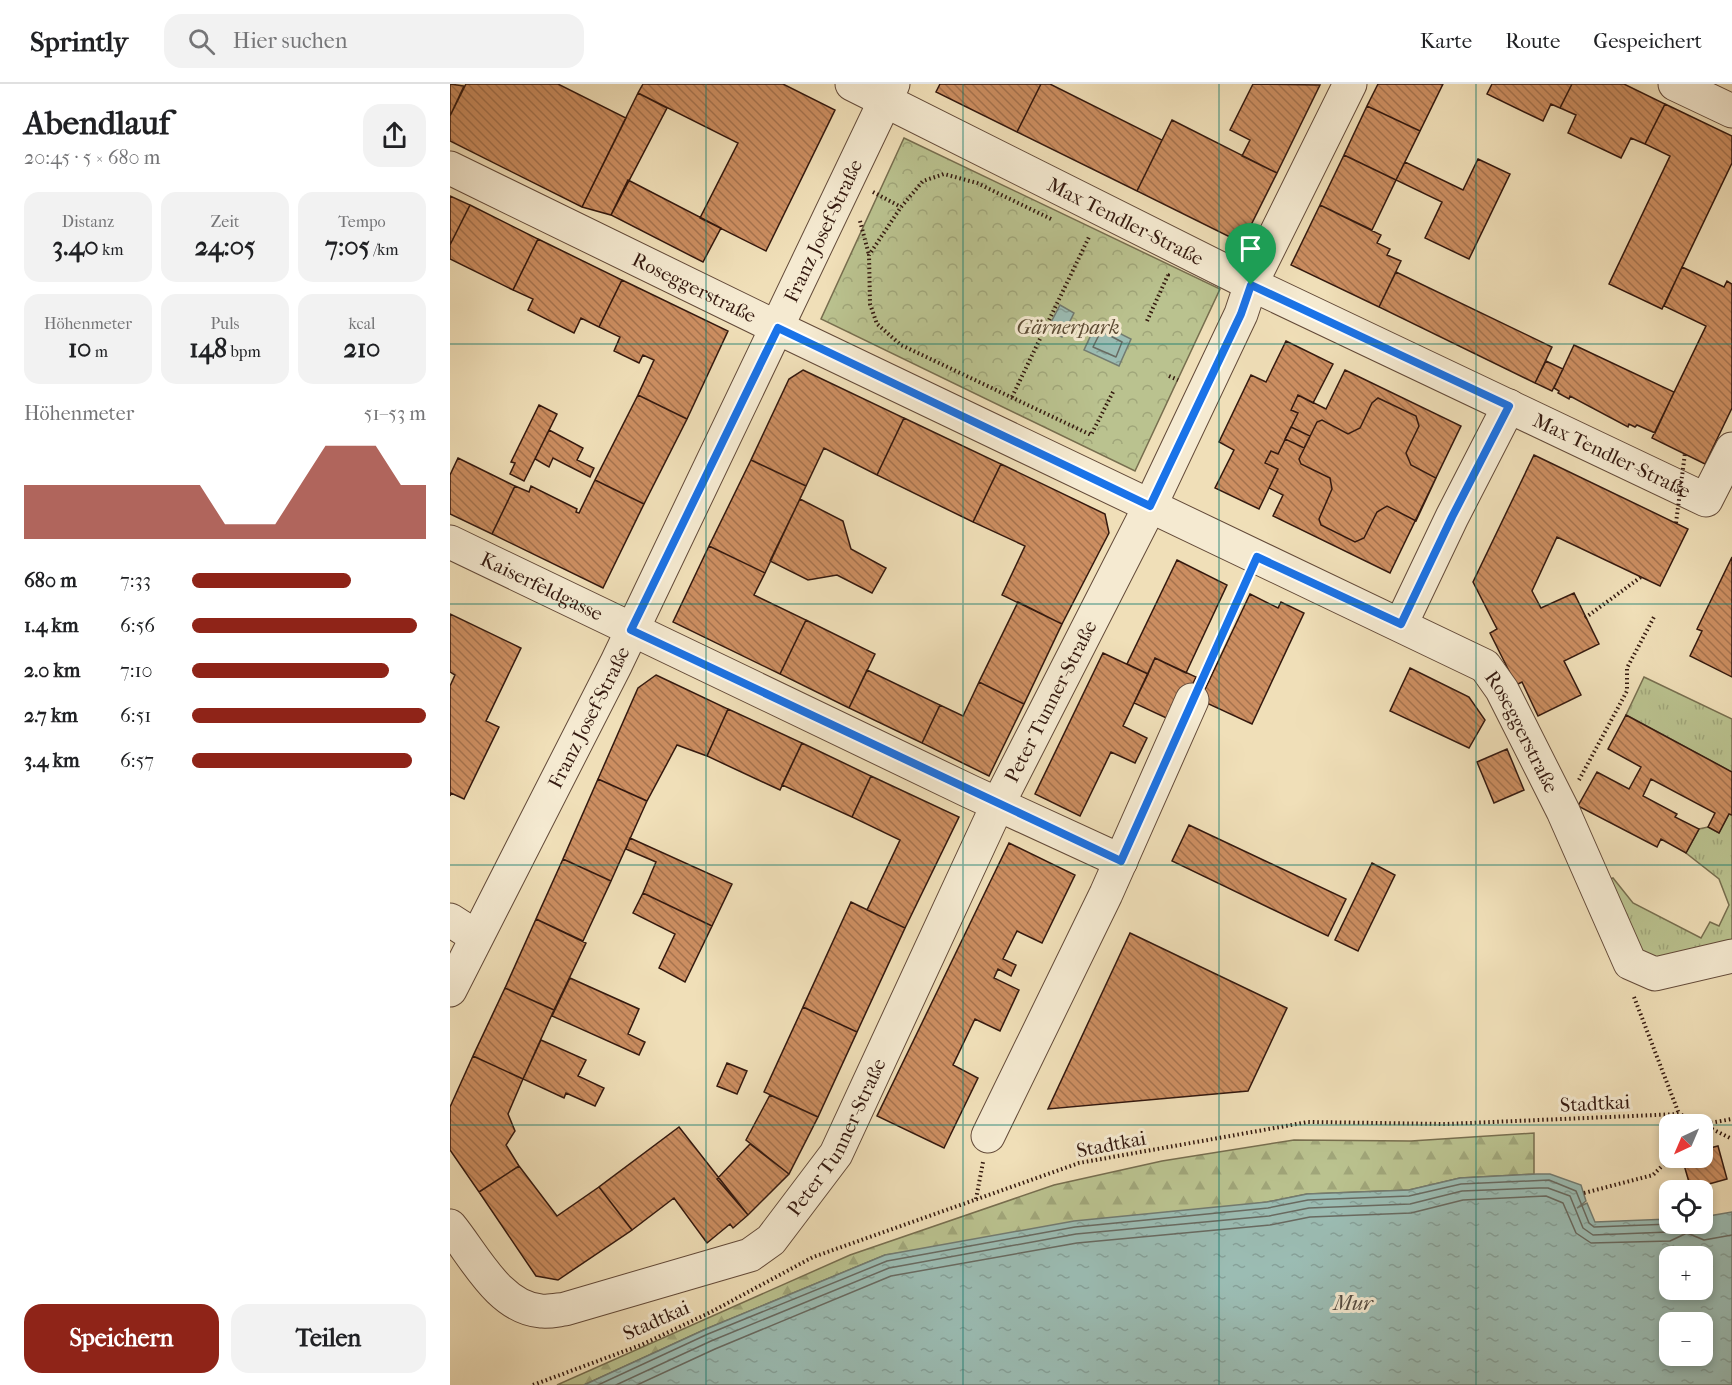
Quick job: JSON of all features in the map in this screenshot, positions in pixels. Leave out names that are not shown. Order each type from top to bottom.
[{"type":"street","name":"Max Tendler-Straße","points":[[852,84],[889,93],[1067,194],[1223,268],[1251,285],[1706,500],[1732,449]]},
{"type":"street","name":"Peter Tunner-Straße","points":[[450,1226],[503,1293],[524,1307],[542,1311],[565,1309],[750,1255],[771,1240],[836,1154],[998,804],[1150,506],[1241,314],[1251,285],[1350,84]]},
{"type":"street","points":[[1676,84],[1732,111]]},
{"type":"street","name":"Franz Josef-Straße","points":[[450,990],[463,928],[631,630],[889,93]]},
{"type":"street","name":"Roseggerstraße","points":[[450,168],[778,328],[1471,657],[1494,676],[1563,811],[1577,874],[1630,963]]},
{"type":"street","points":[[1401,624],[1452,517],[1509,406]]},
{"type":"street","name":"Kaiserfeldgasse","points":[[450,542],[1121,861]]},
{"type":"street","points":[[988,1136],[1121,861],[1192,700]]},
{"type":"street","points":[[1630,963],[1655,974],[1732,956]]},
{"type":"path","points":[[1055,221],[977,183],[944,174],[923,181],[901,207],[869,255],[870,304],[877,324],[902,345],[1091,435],[1113,392]]},
{"type":"path","points":[[1080,233],[1099,242]]},
{"type":"path","points":[[1012,397],[1089,237]]},
{"type":"path","points":[[1147,321],[1168,275],[1158,271]]},
{"type":"path","points":[[1676,523],[1685,453]]},
{"type":"path","points":[[1192,700],[1257,557]]},
{"type":"path","points":[[1585,618],[1641,577]]},
{"type":"path","points":[[1563,811],[1627,691],[1627,668],[1654,617]]},
{"type":"path","points":[[1630,963],[1634,998],[1679,1114]]},
{"type":"path","name":"Stadtkai","points":[[533,1385],[641,1345],[711,1312],[813,1257],[1079,1163],[1308,1122],[1446,1125],[1659,1115]]},
{"type":"path","points":[[1713,1123],[1732,1119]]},
{"type":"path","name":"Stadtkai","points":[[1713,1130],[1732,1139]]},
{"type":"path","points":[[976,1200],[988,1136]]},
{"type":"path","points":[[1584,1193],[1653,1175],[1660,1168]]},
{"type":"green space","name":"Gärnerpark","points":[[904,138],[1220,289],[1135,471],[821,319]]},
{"type":"green space","points":[[1644,677],[1732,719],[1732,772],[1626,715]]},
{"type":"green space","points":[[1729,814],[1732,815],[1732,956],[1655,974],[1596,884],[1613,878],[1633,903],[1701,938],[1710,922],[1719,926],[1729,905],[1719,879],[1686,853],[1699,829],[1708,827],[1719,833]]},
{"type":"green space","points":[[1534,1133],[1534,1174],[1460,1178],[1409,1190],[1307,1194],[1267,1202],[885,1255],[706,1329],[584,1385],[557,1385],[850,1255],[1054,1185],[1162,1161],[1294,1140],[1411,1141]]},
{"type":"water","points":[[1060,305],[1074,313],[1062,337],[1047,330]]},
{"type":"water","points":[[1097,322],[1131,339],[1119,366],[1084,350]]},
{"type":"water","name":"Mur","points":[[1550,1174],[1581,1185],[1586,1201],[1577,1208],[1587,1203],[1595,1222],[1659,1219],[1659,1234],[1713,1234],[1713,1215],[1732,1212],[1732,1385],[584,1385],[706,1329],[885,1255],[1074,1221],[1267,1202],[1307,1194],[1409,1190],[1460,1178]]},
{"type":"building","points":[[450,84],[464,86],[450,116]]},
{"type":"building","points":[[466,84],[558,84],[626,118],[582,207],[450,141],[450,116]]},
{"type":"building","points":[[643,84],[783,84],[835,110],[766,251],[700,218],[738,143],[638,93]]},
{"type":"building","points":[[940,84],[1041,84],[1017,132],[936,92]]},
{"type":"building","points":[[1041,84],[1050,84],[1162,140],[1137,191],[1017,132]]},
{"type":"building","points":[[1253,84],[1320,85],[1277,173],[1242,156],[1250,140],[1230,130]]},
{"type":"building","points":[[1378,84],[1443,84],[1420,131],[1367,106]]},
{"type":"building","points":[[1492,84],[1572,84],[1560,108],[1551,104],[1543,121],[1487,94]]},
{"type":"building","points":[[1572,84],[1624,84],[1665,104],[1645,144],[1631,138],[1621,158],[1568,133],[1576,115],[1560,108]]},
{"type":"building","points":[[638,93],[667,108],[611,215],[582,207]]},
{"type":"building","points":[[1665,104],[1732,136],[1732,163],[1662,309],[1609,284],[1670,156],[1645,144]]},
{"type":"building","points":[[1367,106],[1420,131],[1396,180],[1344,155]]},
{"type":"building","points":[[1172,120],[1277,173],[1242,243],[1137,191]]},
{"type":"building","points":[[1344,155],[1396,180],[1372,230],[1320,205]]},
{"type":"building","points":[[1478,159],[1510,174],[1469,259],[1425,238],[1442,202],[1396,180],[1405,162],[1463,190]]},
{"type":"building","points":[[628,180],[721,228],[703,262],[611,215]]},
{"type":"building","points":[[450,196],[470,205],[450,245]]},
{"type":"building","points":[[470,205],[538,239],[513,290],[450,259],[450,245]]},
{"type":"building","points":[[1320,205],[1381,235],[1377,243],[1390,249],[1387,255],[1401,261],[1379,307],[1291,265]]},
{"type":"building","points":[[538,239],[622,280],[599,327],[581,318],[574,333],[528,310],[533,299],[513,290]]},
{"type":"building","points":[[1682,267],[1724,287],[1727,281],[1732,284],[1732,408],[1705,464],[1652,438],[1706,326],[1664,306]]},
{"type":"building","points":[[1396,272],[1552,347],[1535,383],[1379,307]]},
{"type":"building","points":[[622,280],[728,331],[687,419],[638,395],[654,360],[643,355],[639,363],[614,351],[620,337],[599,327]]},
{"type":"building","points":[[1286,341],[1333,364],[1313,403],[1298,395],[1291,410],[1298,413],[1278,454],[1271,451],[1265,463],[1278,469],[1259,509],[1215,488],[1234,450],[1219,442],[1251,375],[1266,382]]},
{"type":"building","points":[[1574,345],[1674,392],[1655,433],[1637,425],[1635,427],[1629,424],[1628,427],[1570,396],[1569,399],[1558,393],[1559,391],[1554,388]]},
{"type":"building","points":[[1546,361],[1563,369],[1552,391],[1535,383]]},
{"type":"building","points":[[803,370],[904,418],[877,475],[824,448],[806,486],[751,460],[789,379]]},
{"type":"building","points":[[1345,370],[1461,426],[1390,573],[1273,516],[1283,495],[1269,488],[1278,469],[1265,463],[1271,451],[1278,454],[1298,413],[1291,410],[1298,395],[1326,409]]},
{"type":"building","points":[[638,395],[687,419],[644,504],[595,480]]},
{"type":"building","points":[[1378,398],[1416,416],[1419,426],[1406,453],[1411,465],[1436,478],[1416,521],[1387,506],[1377,512],[1364,538],[1355,542],[1321,525],[1319,519],[1332,489],[1330,478],[1301,464],[1299,459],[1317,422],[1322,420],[1348,434],[1360,428],[1372,403]]},
{"type":"building","points":[[539,405],[557,414],[524,481],[510,474],[515,463],[511,462]]},
{"type":"building","points":[[904,418],[1001,464],[973,522],[877,475]]},
{"type":"building","points":[[1291,427],[1310,436],[1304,448],[1285,439]]},
{"type":"building","points":[[549,430],[583,448],[577,460],[594,468],[590,477],[553,458],[549,467],[535,459]]},
{"type":"building","points":[[1534,455],[1688,529],[1660,586],[1557,537],[1532,591],[1541,608],[1574,593],[1599,644],[1564,661],[1581,695],[1538,716],[1522,682],[1516,685],[1490,633],[1497,629],[1473,582]]},
{"type":"building","points":[[458,458],[515,486],[492,534],[450,514],[450,475]]},
{"type":"building","points":[[751,460],[806,486],[765,573],[709,546]]},
{"type":"building","points":[[1001,464],[1105,514],[1109,533],[1062,624],[1002,595],[1025,546],[973,522]]},
{"type":"building","points":[[595,480],[644,504],[603,588],[492,534],[515,486],[529,492],[531,486],[577,509],[576,512],[579,513]]},
{"type":"building","points":[[800,499],[843,521],[851,549],[886,568],[872,593],[837,575],[808,580],[770,561]]},
{"type":"building","points":[[709,546],[765,573],[754,595],[806,620],[780,674],[673,622]]},
{"type":"building","points":[[1732,557],[1732,677],[1690,656],[1702,631],[1697,629]]},
{"type":"building","points":[[1177,560],[1227,585],[1186,673],[1155,658],[1148,674],[1127,664]]},
{"type":"building","points":[[1250,594],[1278,608],[1281,602],[1304,613],[1252,724],[1200,700]]},
{"type":"building","points":[[1018,602],[1062,624],[1024,704],[979,682]]},
{"type":"building","points":[[450,614],[521,648],[486,721],[499,727],[464,799],[451,793],[450,796],[450,686],[455,675],[450,672]]},
{"type":"building","points":[[806,620],[875,654],[849,708],[780,674]]},
{"type":"building","points":[[1103,653],[1148,674],[1123,726],[1147,738],[1135,763],[1111,752],[1080,816],[1035,794]]},
{"type":"building","points":[[1155,658],[1196,677],[1175,722],[1134,703]]},
{"type":"building","points":[[1410,668],[1469,697],[1485,720],[1469,748],[1390,711]]},
{"type":"building","points":[[867,670],[940,705],[922,743],[849,708]]},
{"type":"building","points":[[656,675],[728,709],[707,756],[677,745],[647,801],[598,779],[638,688]]},
{"type":"building","points":[[979,682],[1024,704],[989,776],[922,743],[940,705],[963,716]]},
{"type":"building","points":[[728,709],[802,743],[780,790],[707,756]]},
{"type":"building","points":[[1626,715],[1732,772],[1732,815],[1729,814],[1719,833],[1708,827],[1715,813],[1651,779],[1643,796],[1677,814],[1675,817],[1699,829],[1686,853],[1661,839],[1657,847],[1578,806],[1597,772],[1629,789],[1641,767],[1608,749]]},
{"type":"building","points":[[802,743],[871,776],[852,817],[782,785]]},
{"type":"building","points":[[1507,749],[1524,790],[1494,803],[1477,762]]},
{"type":"building","points":[[871,776],[959,817],[905,928],[867,910],[900,840],[852,817]]},
{"type":"building","points":[[598,779],[647,801],[611,881],[563,859]]},
{"type":"building","points":[[1189,825],[1346,899],[1328,936],[1172,861]]},
{"type":"building","points":[[630,838],[732,884],[712,926],[643,893],[656,862],[626,849]]},
{"type":"building","points":[[1009,843],[1075,875],[1042,943],[1017,931],[1003,959],[1016,965],[1011,976],[998,969],[994,978],[1019,990],[1000,1031],[975,1019],[953,1065],[978,1078],[944,1148],[877,1116]]},
{"type":"building","points":[[563,859],[611,881],[583,941],[536,919]]},
{"type":"building","points":[[1372,863],[1395,875],[1358,951],[1335,940]]},
{"type":"building","points":[[643,893],[712,926],[685,982],[659,968],[675,934],[633,913]]},
{"type":"building","points":[[851,902],[905,928],[857,1032],[803,1007]]},
{"type":"building","points":[[536,919],[586,943],[554,1010],[505,988]]},
{"type":"building","points":[[1130,933],[1287,1008],[1248,1091],[1048,1109]]},
{"type":"building","points":[[570,978],[639,1009],[628,1034],[645,1042],[639,1055],[552,1016]]},
{"type":"building","points":[[505,988],[554,1010],[523,1079],[473,1056]]},
{"type":"building","points":[[803,1007],[857,1032],[818,1117],[764,1092]]},
{"type":"building","points":[[541,1040],[586,1060],[578,1076],[604,1088],[595,1106],[566,1093],[564,1098],[523,1079]]},
{"type":"building","points":[[473,1056],[523,1079],[508,1114],[515,1131],[506,1145],[519,1166],[479,1192],[450,1150],[450,1107]]},
{"type":"building","points":[[727,1063],[747,1071],[737,1094],[717,1086]]},
{"type":"building","points":[[770,1095],[818,1117],[789,1174],[746,1140]]},
{"type":"building","points":[[679,1127],[748,1215],[733,1228],[730,1224],[707,1243],[674,1198],[632,1230],[599,1187]]},
{"type":"building","points":[[750,1144],[789,1174],[748,1215],[717,1179]]},
{"type":"building","points":[[1718,1146],[1727,1179],[1713,1183],[1713,1180],[1688,1180],[1685,1168],[1713,1168],[1713,1147]]},
{"type":"building","points":[[519,1166],[557,1216],[599,1187],[632,1230],[558,1280],[536,1276],[479,1192]]},
{"type":"route","points":[[1251,285],[1509,406],[1452,517],[1401,624],[1257,557],[1121,861],[631,630],[778,328],[1150,506],[1241,314],[1251,285]]}]
